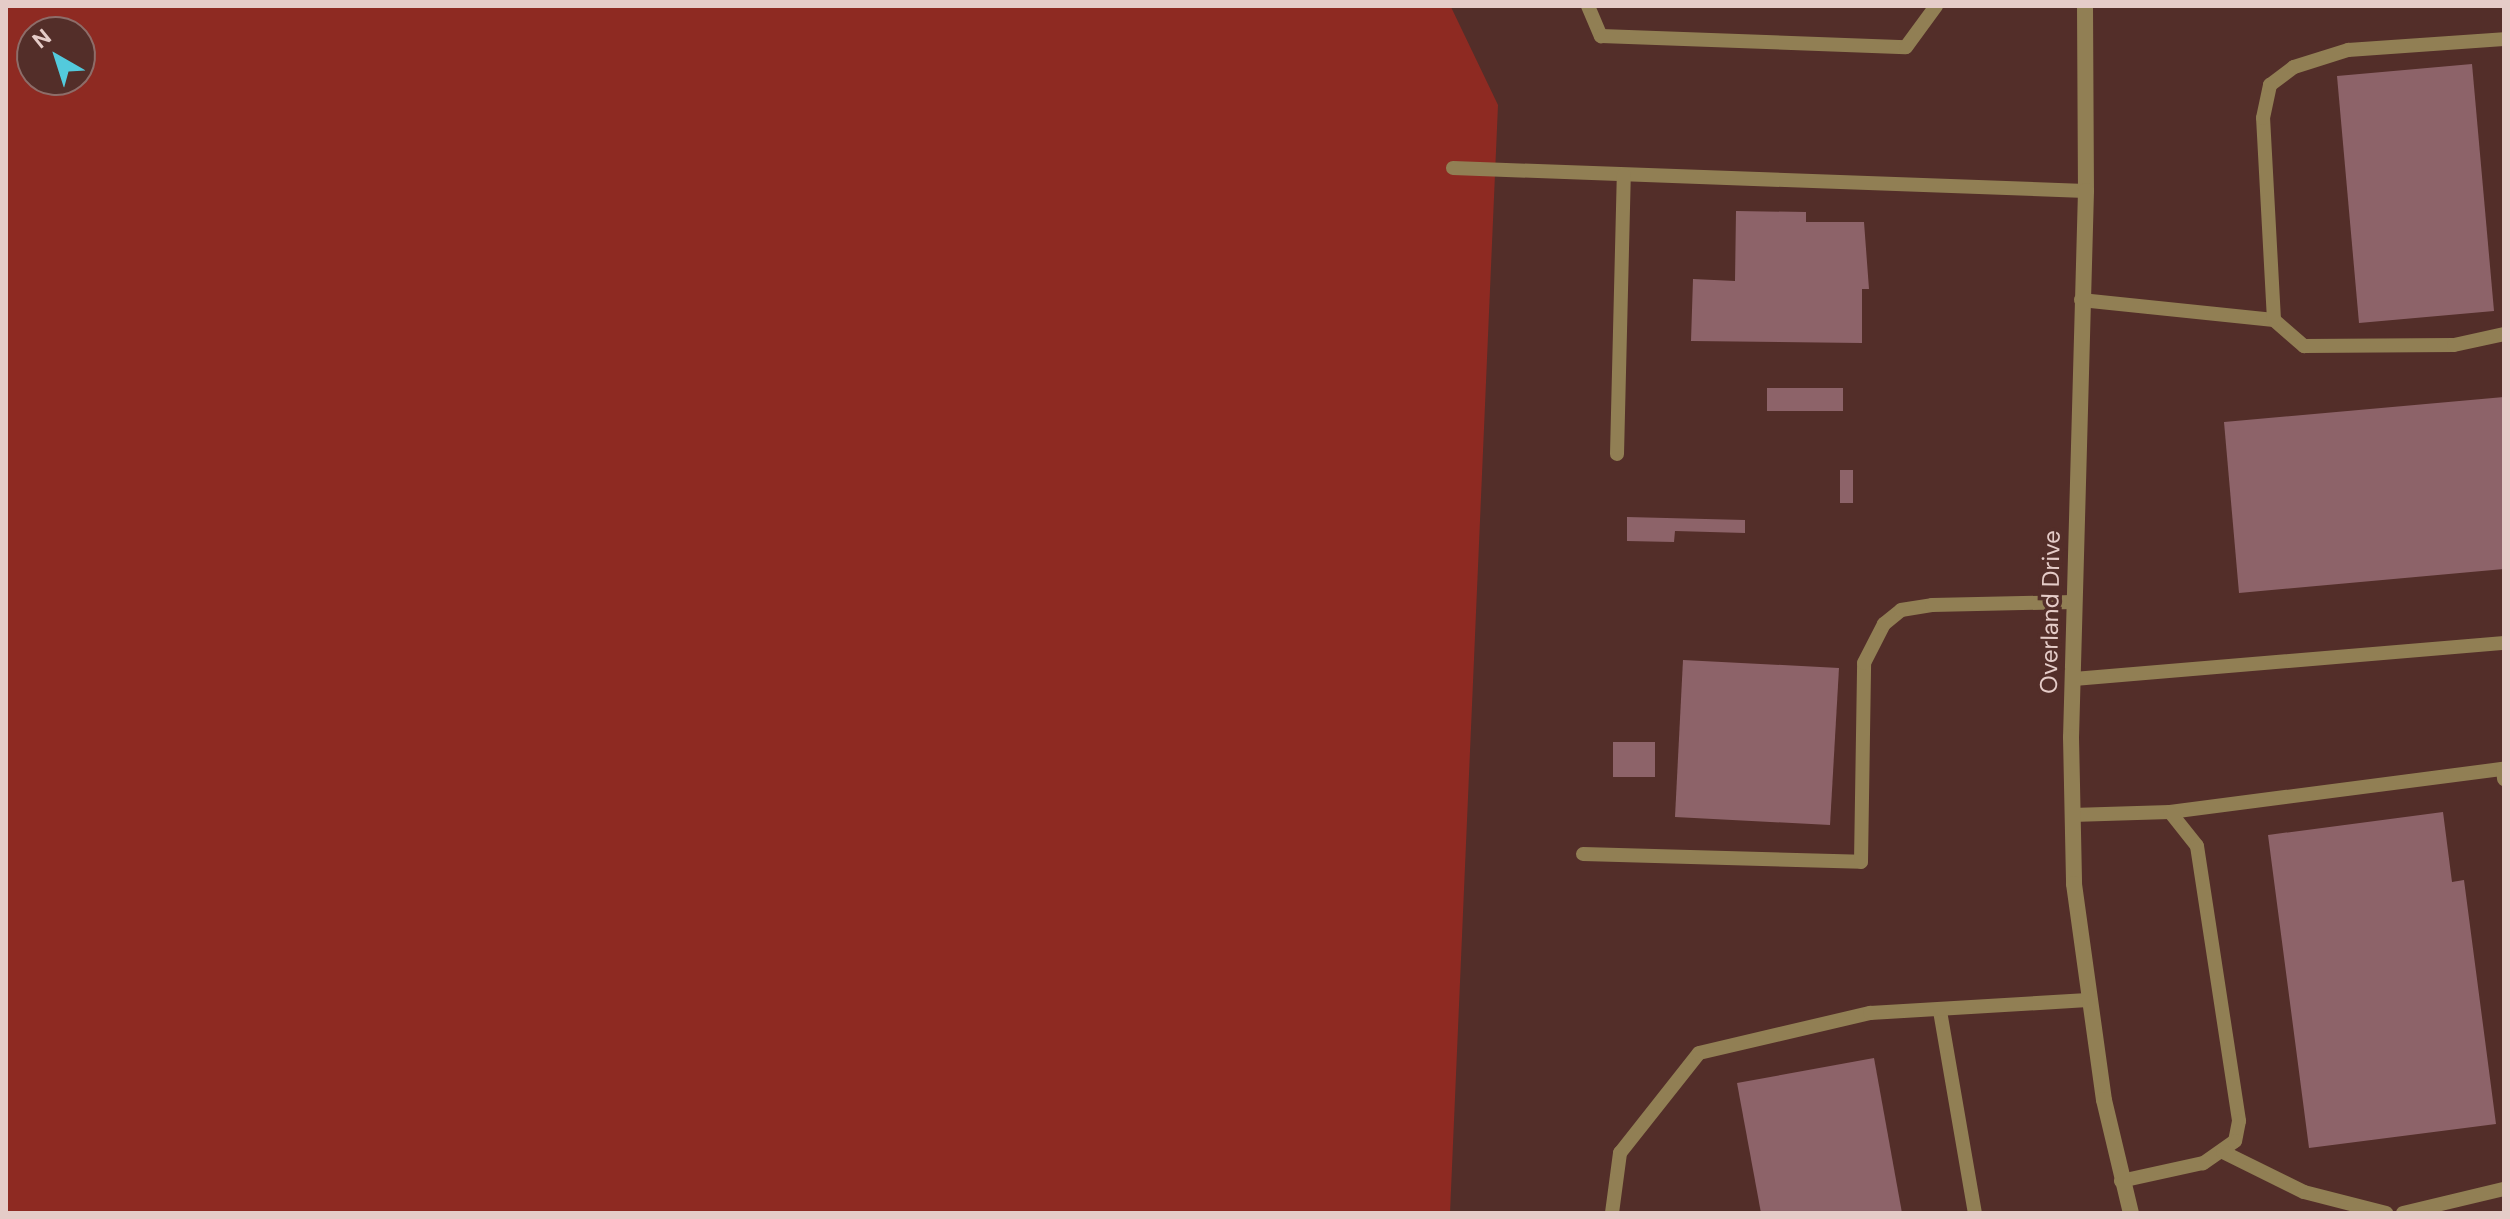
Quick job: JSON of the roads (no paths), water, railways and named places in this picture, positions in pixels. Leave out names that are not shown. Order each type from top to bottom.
[{"type":"street","name":"Overland Drive","points":[[2085,6],[2086,191],[2073,602],[2072,815],[2088,1000],[2121,1181],[2131,1213]]},
{"type":"lane","points":[[1588,6],[1601,36],[1906,47],[1936,6]]},
{"type":"lane","points":[[2274,320],[2263,118],[2270,85],[2294,67],[2348,50],[2504,39]]},
{"type":"lane","points":[[1453,168],[2086,191]]},
{"type":"lane","points":[[1617,454],[1624,175]]},
{"type":"lane","points":[[2081,300],[2274,320],[2304,346],[2454,345],[2504,334]]},
{"type":"lane","points":[[1583,854],[1861,862],[1864,663],[1884,624],[1901,610],[1932,605],[2073,602]]},
{"type":"lane","points":[[2074,679],[2504,643]]},
{"type":"lane","points":[[2072,815],[2170,812],[2504,772]]},
{"type":"lane","points":[[2121,1181],[2203,1163],[2235,1141],[2239,1121],[2197,846],[2181,819],[2170,812]]},
{"type":"lane","points":[[1612,1213],[1620,1153],[1699,1053],[1870,1013],[2088,1000]]},
{"type":"lane","points":[[1940,1011],[1975,1213]]},
{"type":"lane","points":[[2223,1152],[2304,1192],[2386,1213]]},
{"type":"lane","points":[[2403,1213],[2504,1189]]}]
